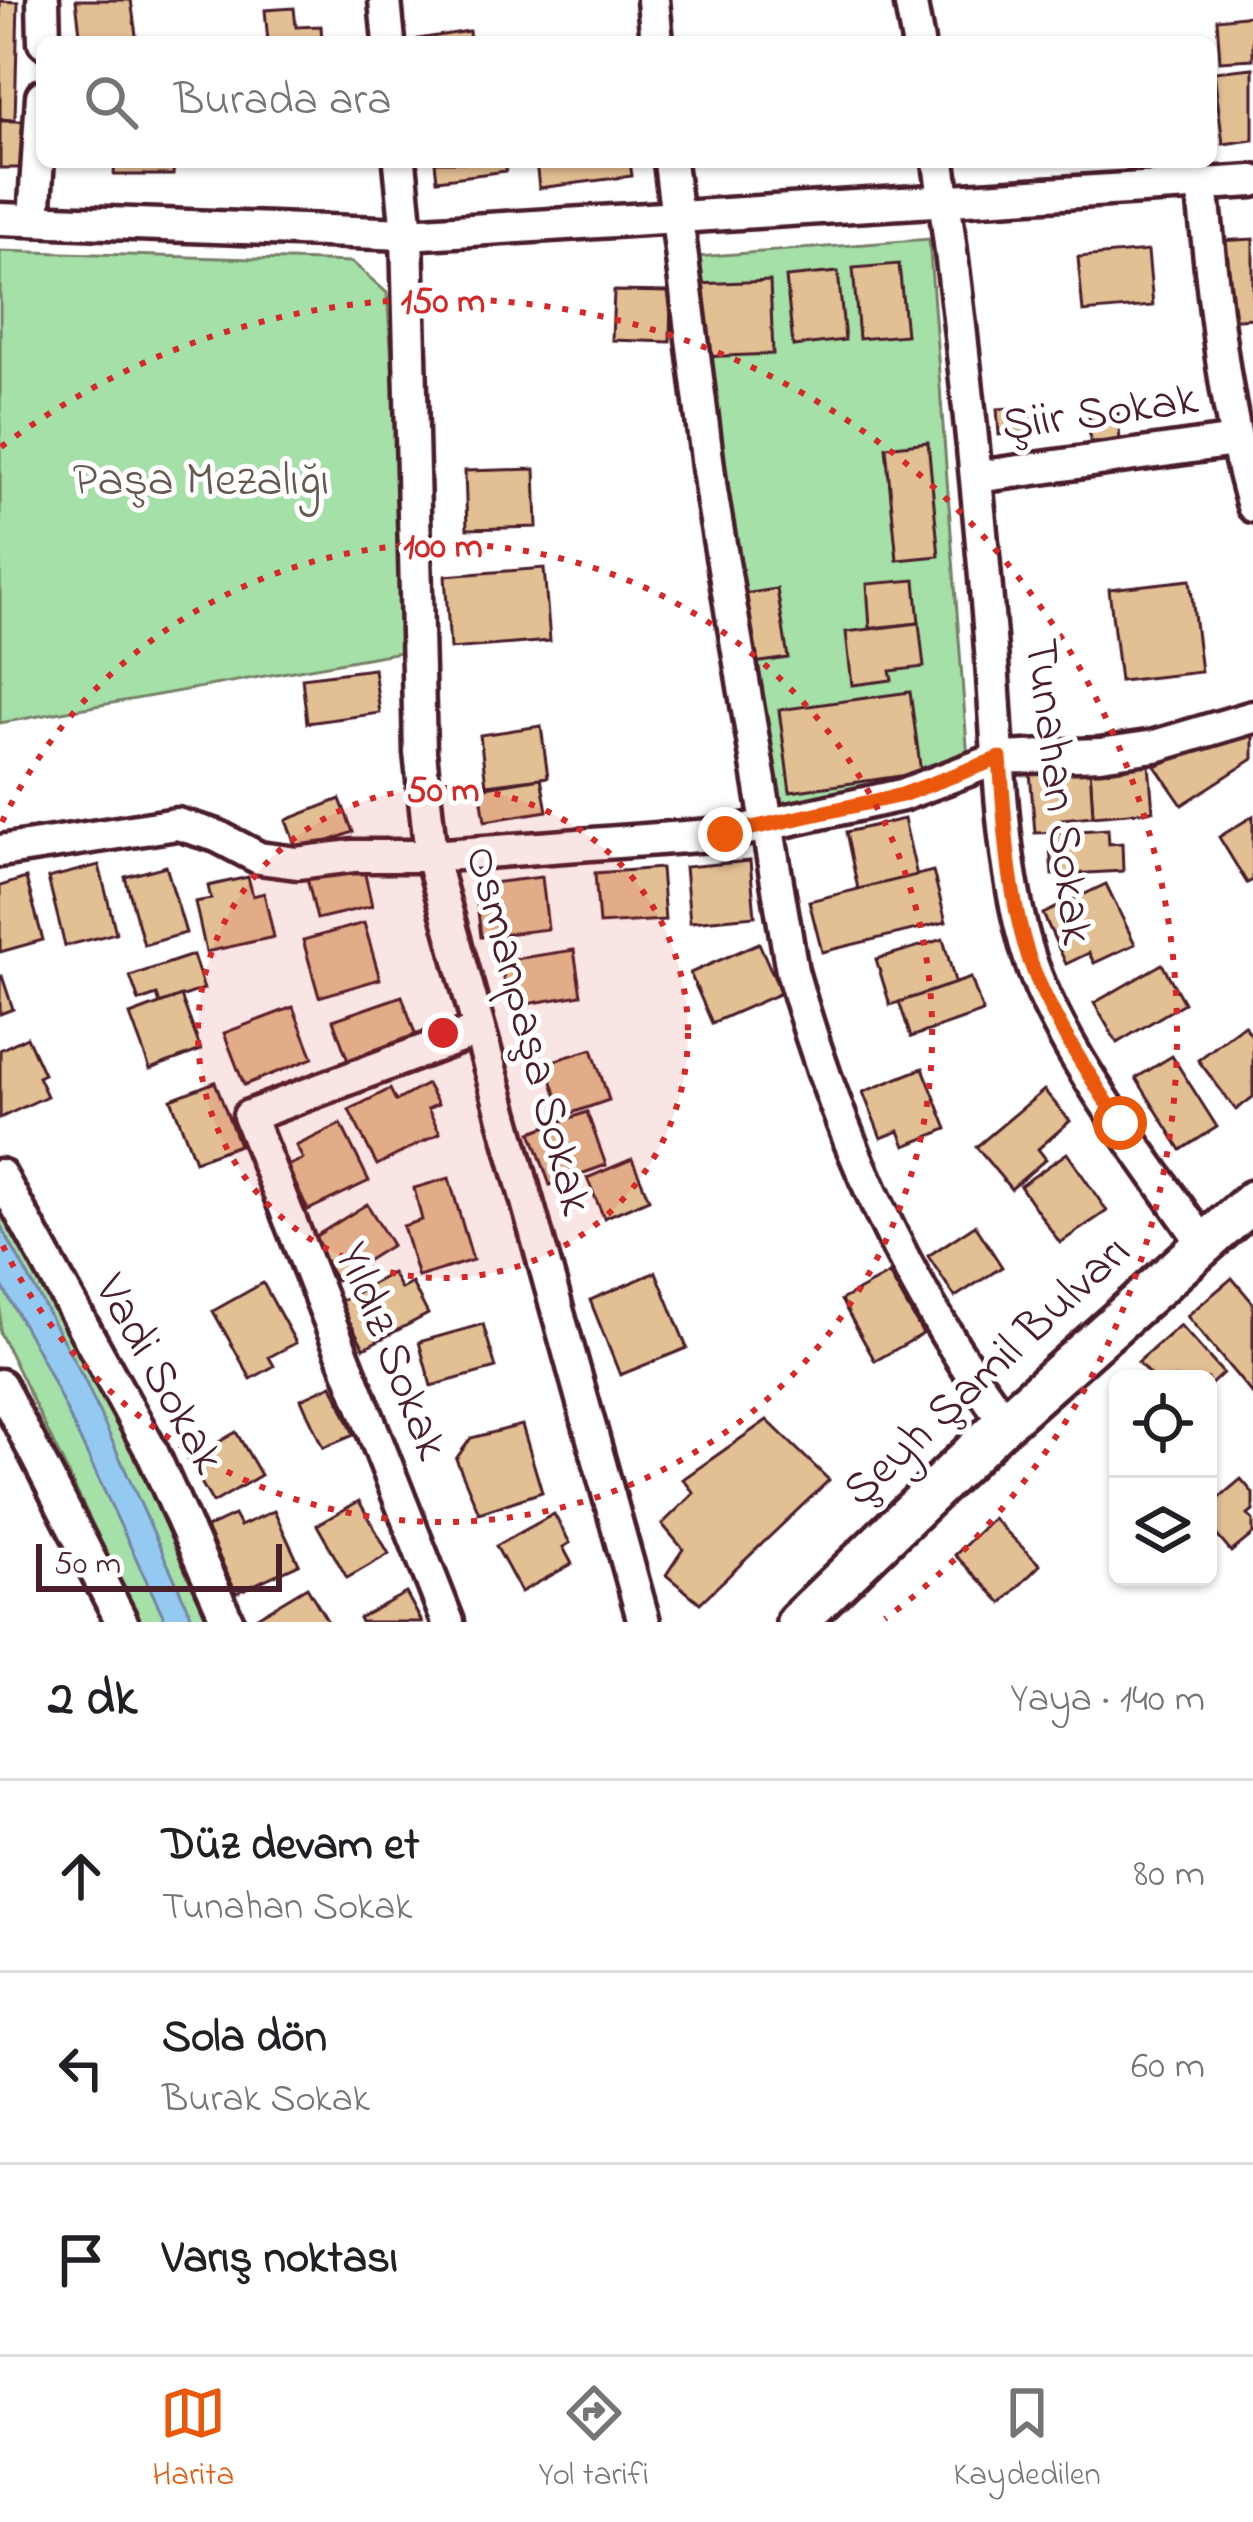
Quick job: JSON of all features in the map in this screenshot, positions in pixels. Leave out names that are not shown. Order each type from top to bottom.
[{"type":"main road","name":"Şeyh Şamil Bulvarı","points":[[797,1622],[1005,1422],[1253,1202]]},
{"type":"street","points":[[43,0],[44,36]]},
{"type":"street","points":[[385,0],[388,36]]},
{"type":"street","points":[[652,0],[656,36]]},
{"type":"street","points":[[910,0],[917,36]]},
{"type":"street","points":[[34,220],[37,168]]},
{"type":"street","name":"Osmanpaşa Sokak","points":[[401,168],[420,752],[431,856],[644,1622]]},
{"type":"street","points":[[671,168],[711,490],[792,971],[842,1121],[910,1277],[1005,1422]]},
{"type":"street","name":"Tunahan Sokak","points":[[940,168],[977,477],[1015,898],[1040,984],[1061,1029],[1203,1243]]},
{"type":"street","points":[[0,219],[406,233],[1253,182]]},
{"type":"street","points":[[1202,185],[1235,441],[1253,506]]},
{"type":"street","name":"Şiir Sokak","points":[[977,477],[1235,441]]},
{"type":"street","points":[[0,851],[177,824],[196,827],[259,858],[278,862],[705,836],[902,795],[1000,758],[1100,754],[1154,746],[1253,717]]},
{"type":"street","name":"Yıldız Sokak","points":[[448,1622],[249,1117],[478,1030]]},
{"type":"street","name":"Vadi Sokak","points":[[0,1175],[153,1454],[228,1622]]},
{"type":"street","points":[[0,1384],[122,1622]]},
{"type":"green space","points":[[929,239],[968,759],[893,787],[774,817],[696,257]]},
{"type":"green space","name":"Paşa Mezalığı","points":[[0,251],[352,262],[387,293],[404,526],[406,651],[0,723]]},
{"type":"green space","points":[[0,1190],[150,1471],[217,1622],[140,1622],[0,1333]]},
{"type":"water","points":[[0,1224],[85,1381],[194,1622],[166,1622],[44,1363],[0,1282]]},
{"type":"building","points":[[76,0],[131,0],[136,36],[80,36]]},
{"type":"building","points":[[0,1],[18,2],[15,120],[0,119]]},
{"type":"building","points":[[294,8],[296,27],[321,26],[322,36],[267,36],[265,10]]},
{"type":"building","points":[[1253,15],[1253,59],[1220,61],[1217,19]]},
{"type":"building","points":[[1253,68],[1253,140],[1223,144],[1217,72]]},
{"type":"building","points":[[0,121],[28,121],[27,168],[0,168]]},
{"type":"building","points":[[115,168],[174,168],[173,175],[114,175]]},
{"type":"building","points":[[436,168],[506,168],[506,171],[437,180]]},
{"type":"building","points":[[537,168],[631,168],[632,176],[539,188]]},
{"type":"building","points":[[1253,239],[1253,318],[1224,320],[1219,241]]},
{"type":"building","points":[[1148,251],[1153,306],[1083,312],[1078,257]]},
{"type":"building","points":[[899,264],[906,335],[859,339],[853,268]]},
{"type":"building","points":[[838,272],[845,340],[793,346],[786,277]]},
{"type":"building","points":[[770,281],[773,354],[699,357],[696,284]]},
{"type":"building","points":[[614,291],[671,292],[670,342],[612,340]]},
{"type":"building","points":[[1033,407],[1035,432],[999,435],[997,409]]},
{"type":"building","points":[[1118,413],[1120,441],[1090,442],[1089,415]]},
{"type":"building","points":[[928,442],[939,556],[897,560],[886,447]]},
{"type":"building","points":[[535,469],[537,527],[467,529],[465,471]]},
{"type":"building","points":[[544,568],[550,641],[450,649],[445,576]]},
{"type":"building","points":[[915,580],[919,623],[870,628],[867,584]]},
{"type":"building","points":[[1190,580],[1201,672],[1120,681],[1109,589]]},
{"type":"building","points":[[777,589],[788,658],[754,663],[743,594]]},
{"type":"building","points":[[919,623],[924,667],[890,671],[892,680],[852,685],[846,632]]},
{"type":"building","points":[[374,669],[380,713],[307,723],[302,678]]},
{"type":"building","points":[[910,692],[921,773],[790,792],[779,710]]},
{"type":"building","points":[[1253,725],[1253,759],[1182,805],[1155,766]]},
{"type":"building","points":[[541,726],[548,777],[486,785],[480,735]]},
{"type":"building","points":[[1149,764],[1153,811],[1093,816],[1090,767]]},
{"type":"building","points":[[1090,767],[1093,816],[1061,819],[1062,832],[1035,833],[1030,772]]},
{"type":"building","points":[[541,778],[547,811],[485,821],[480,788]]},
{"type":"building","points":[[340,799],[353,832],[298,853],[286,820]]},
{"type":"building","points":[[1253,816],[1253,880],[1247,883],[1219,837]]},
{"type":"building","points":[[904,819],[917,876],[858,889],[846,832]]},
{"type":"building","points":[[1108,829],[1109,844],[1122,843],[1123,871],[1052,875],[1049,833]]},
{"type":"building","points":[[362,861],[372,906],[317,919],[306,874]]},
{"type":"building","points":[[750,861],[755,916],[690,922],[685,867]]},
{"type":"building","points":[[99,865],[116,933],[65,946],[48,878]]},
{"type":"building","points":[[166,866],[186,933],[144,945],[125,877]]},
{"type":"building","points":[[661,868],[665,920],[599,924],[595,873]]},
{"type":"building","points":[[933,871],[946,922],[822,952],[809,901]]},
{"type":"building","points":[[248,877],[253,896],[264,893],[274,937],[206,952],[195,902],[211,899],[208,886]]},
{"type":"building","points":[[542,877],[548,929],[481,937],[475,885]]},
{"type":"building","points":[[26,878],[43,940],[0,952],[0,886]]},
{"type":"building","points":[[1106,884],[1135,944],[1094,963],[1089,953],[1066,964],[1043,914]]},
{"type":"building","points":[[364,923],[380,979],[319,997],[303,940]]},
{"type":"building","points":[[943,939],[956,985],[890,1005],[876,959]]},
{"type":"building","points":[[759,943],[781,993],[712,1023],[690,973]]},
{"type":"building","points":[[574,950],[581,995],[508,1007],[501,961]]},
{"type":"building","points":[[193,955],[204,989],[160,1004],[157,995],[139,1001],[130,976]]},
{"type":"building","points":[[1162,964],[1184,1003],[1117,1043],[1094,1003]]},
{"type":"building","points":[[0,977],[13,1009],[0,1014]]},
{"type":"building","points":[[971,978],[983,1012],[911,1037],[899,1002]]},
{"type":"building","points":[[181,996],[201,1050],[150,1069],[130,1015]]},
{"type":"building","points":[[402,996],[419,1045],[351,1069],[333,1020]]},
{"type":"building","points":[[293,1007],[313,1058],[244,1085],[224,1033]]},
{"type":"building","points":[[1244,1025],[1253,1037],[1253,1097],[1236,1110],[1198,1060]]},
{"type":"building","points":[[27,1037],[44,1074],[38,1077],[47,1096],[0,1118],[0,1050]]},
{"type":"building","points":[[592,1049],[609,1100],[563,1116],[546,1063]]},
{"type":"building","points":[[1172,1056],[1217,1127],[1181,1150],[1136,1078]]},
{"type":"building","points":[[923,1068],[947,1129],[905,1146],[899,1131],[881,1138],[863,1092]]},
{"type":"building","points":[[215,1082],[239,1145],[195,1161],[171,1099]]},
{"type":"building","points":[[427,1084],[438,1104],[428,1109],[440,1133],[377,1165],[349,1110],[390,1089],[396,1101]]},
{"type":"building","points":[[1044,1090],[1070,1121],[1038,1149],[1046,1159],[1011,1189],[976,1147]]},
{"type":"building","points":[[587,1112],[606,1165],[550,1185],[531,1132]]},
{"type":"building","points":[[341,1124],[369,1181],[308,1210],[287,1166],[303,1159],[296,1146]]},
{"type":"building","points":[[1067,1153],[1107,1211],[1060,1243],[1020,1186]]},
{"type":"building","points":[[632,1159],[649,1199],[604,1218],[587,1178]]},
{"type":"building","points":[[449,1178],[473,1260],[418,1277],[403,1226],[422,1220],[414,1188]]},
{"type":"building","points":[[367,1204],[392,1245],[336,1280],[311,1239]]},
{"type":"building","points":[[975,1225],[1002,1267],[955,1297],[928,1256]]},
{"type":"building","points":[[656,1272],[687,1348],[620,1375],[590,1300]]},
{"type":"building","points":[[392,1273],[401,1289],[412,1283],[428,1314],[364,1348],[339,1302]]},
{"type":"building","points":[[889,1274],[923,1334],[875,1361],[841,1300]]},
{"type":"building","points":[[1232,1278],[1253,1303],[1253,1395],[1187,1316]]},
{"type":"building","points":[[263,1283],[296,1343],[269,1357],[274,1366],[251,1379],[213,1311]]},
{"type":"building","points":[[483,1324],[496,1368],[431,1386],[419,1342]]},
{"type":"building","points":[[1180,1325],[1223,1373],[1217,1379],[1217,1370],[1145,1370],[1138,1362]]},
{"type":"building","points":[[332,1385],[354,1435],[323,1448],[301,1399]]},
{"type":"building","points":[[767,1420],[829,1480],[700,1603],[666,1575],[683,1549],[662,1524],[694,1493],[683,1479]]},
{"type":"building","points":[[522,1425],[542,1492],[479,1513],[456,1459],[471,1438]]},
{"type":"building","points":[[236,1432],[261,1475],[213,1503],[188,1460]]},
{"type":"building","points":[[1241,1479],[1253,1493],[1253,1511],[1248,1515],[1253,1534],[1231,1552],[1217,1536],[1217,1499]]},
{"type":"building","points":[[359,1501],[389,1554],[347,1578],[317,1525]]},
{"type":"building","points":[[274,1511],[299,1564],[236,1593],[206,1528],[234,1515],[240,1526]]},
{"type":"building","points":[[554,1514],[570,1543],[563,1547],[572,1564],[521,1592],[496,1546]]},
{"type":"building","points":[[993,1518],[1040,1565],[1002,1603],[955,1555]]},
{"type":"building","points":[[307,1587],[328,1622],[253,1622],[252,1620]]},
{"type":"building","points":[[406,1593],[422,1622],[361,1622],[359,1618]]},
{"type":"route","points":[[725,834],[902,795],[1000,758],[1015,898],[1030,959],[1061,1029],[1120,1123]]}]
